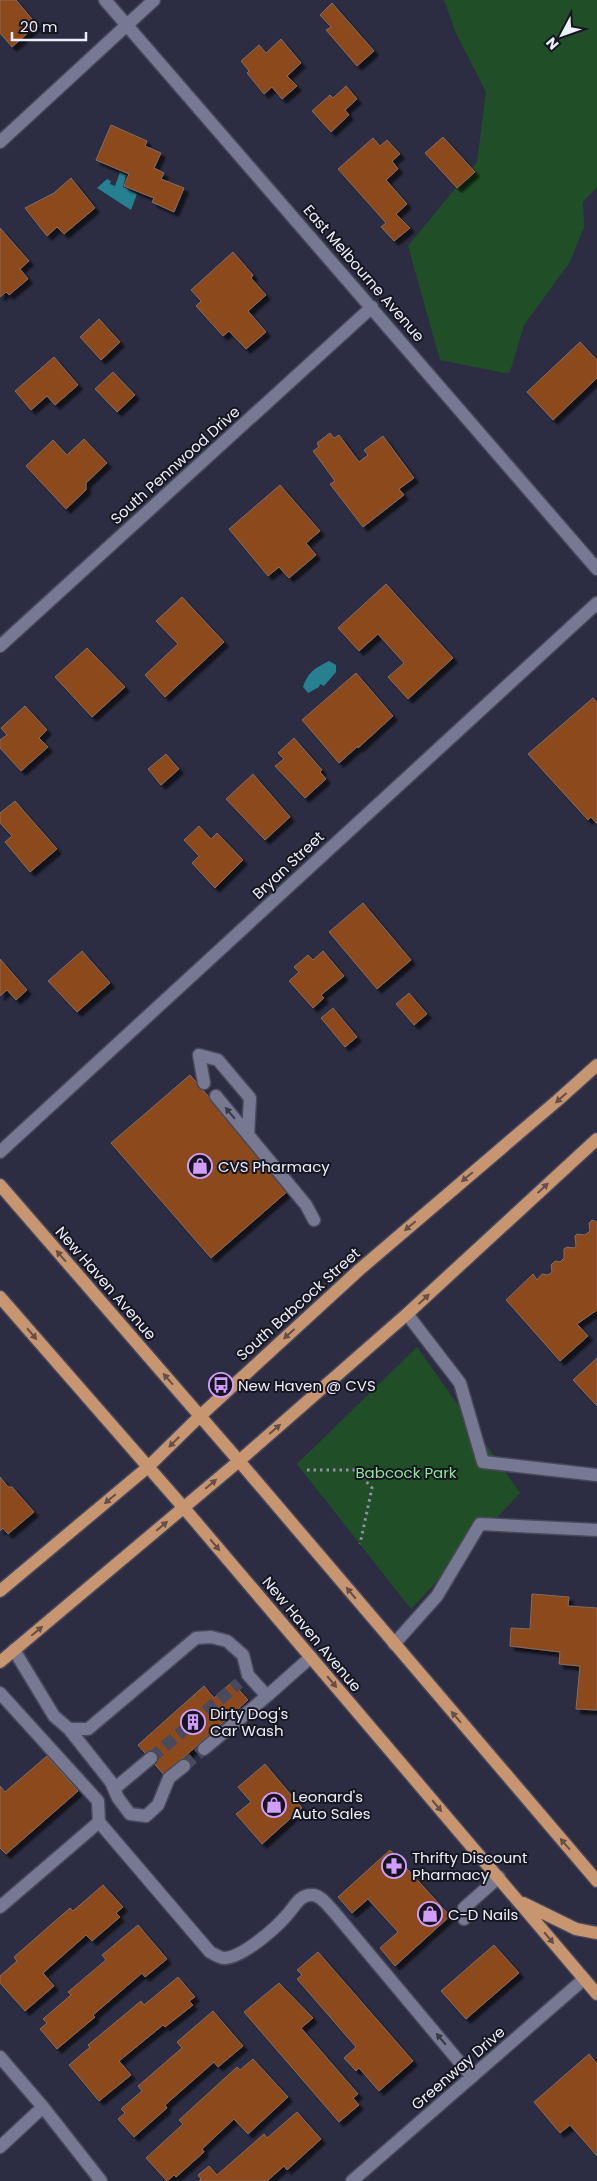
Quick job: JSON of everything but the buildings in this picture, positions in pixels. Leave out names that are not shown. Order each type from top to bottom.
[{"type":"main road","name":"South Babcock Street","points":[[0,1590],[148,1468],[200,1416],[359,1270],[597,1065]]},
{"type":"main road","points":[[0,1662],[239,1461],[407,1314],[597,1139]]},
{"type":"main road","name":"New Haven Avenue","points":[[0,1185],[239,1461],[597,1881]]},
{"type":"main road","name":"New Haven Avenue","points":[[0,1297],[184,1508],[518,1900],[591,1978],[597,1994]]},
{"type":"main road","points":[[518,1900],[576,1929],[597,1933]]},
{"type":"street","name":"East Melbourne Avenue","points":[[105,0],[597,569]]},
{"type":"street","points":[[0,142],[154,0]]},
{"type":"street","name":"South Pennwood Drive","points":[[0,646],[372,307]]},
{"type":"street","name":"Bryan Street","points":[[0,1152],[597,603]]},
{"type":"street","points":[[204,1083],[199,1055],[218,1060],[250,1098],[248,1135]]},
{"type":"street","points":[[216,1096],[306,1205],[314,1220]]},
{"type":"street","points":[[407,1314],[460,1383],[483,1462],[597,1475]]},
{"type":"street","points":[[394,1644],[437,1596],[480,1524],[597,1530]]},
{"type":"street","points":[[69,1729],[88,1729],[196,1638],[211,1637],[227,1641],[243,1654],[243,1679],[266,1696]]},
{"type":"street","points":[[14,1650],[54,1716],[69,1729],[111,1782],[130,1814],[146,1816],[158,1805],[169,1778],[184,1766]]},
{"type":"street","points":[[204,1749],[311,1657]]},
{"type":"street","points":[[0,1693],[98,1801],[99,1822],[210,1952],[224,1958],[238,1955],[288,1915],[295,1903],[303,1897],[313,1895],[321,1899],[334,1912],[472,2077]]},
{"type":"street","points":[[114,1789],[151,1758]]},
{"type":"street","points":[[0,1908],[99,1822]]},
{"type":"street","points":[[464,1918],[464,1908],[499,1878]]},
{"type":"street","name":"Greenway Drive","points":[[352,2181],[472,2077],[591,1978]]},
{"type":"street","points":[[0,2057],[43,2107],[101,2181]]},
{"type":"street","points":[[0,2147],[43,2107]]},
{"type":"path","points":[[307,1470],[356,1470],[372,1488],[360,1544]]},
{"type":"green space","points":[[444,0],[597,0],[597,187],[583,202],[584,227],[570,262],[524,325],[510,372],[505,373],[440,360],[408,246],[477,162],[486,92],[455,31]]},
{"type":"green space","name":"Babcock Park","points":[[417,1347],[520,1493],[411,1609],[297,1464]]},
{"type":"water","points":[[120,172],[126,175],[123,187],[137,194],[131,210],[97,188],[107,179],[111,181],[110,184],[115,186]]},
{"type":"water","points":[[329,661],[336,665],[336,672],[324,686],[320,684],[319,687],[308,693],[303,687],[310,673]]},
{"type":"tunnel","points":[[151,1758],[239,1683]]},
{"type":"tunnel","points":[[184,1766],[204,1749]]},
{"type":"place","name":"CVS Pharmacy","points":[[200,1166]]},
{"type":"place","name":"New Haven @ CVS","points":[[221,1385]]},
{"type":"place","name":"Dirty Dog's Car Wash","points":[[193,1722]]},
{"type":"place","name":"Leonard's Auto Sales","points":[[274,1805]]},
{"type":"place","name":"Thrifty Discount Pharmacy","points":[[394,1866]]},
{"type":"place","name":"C-D Nails","points":[[430,1914]]}]
